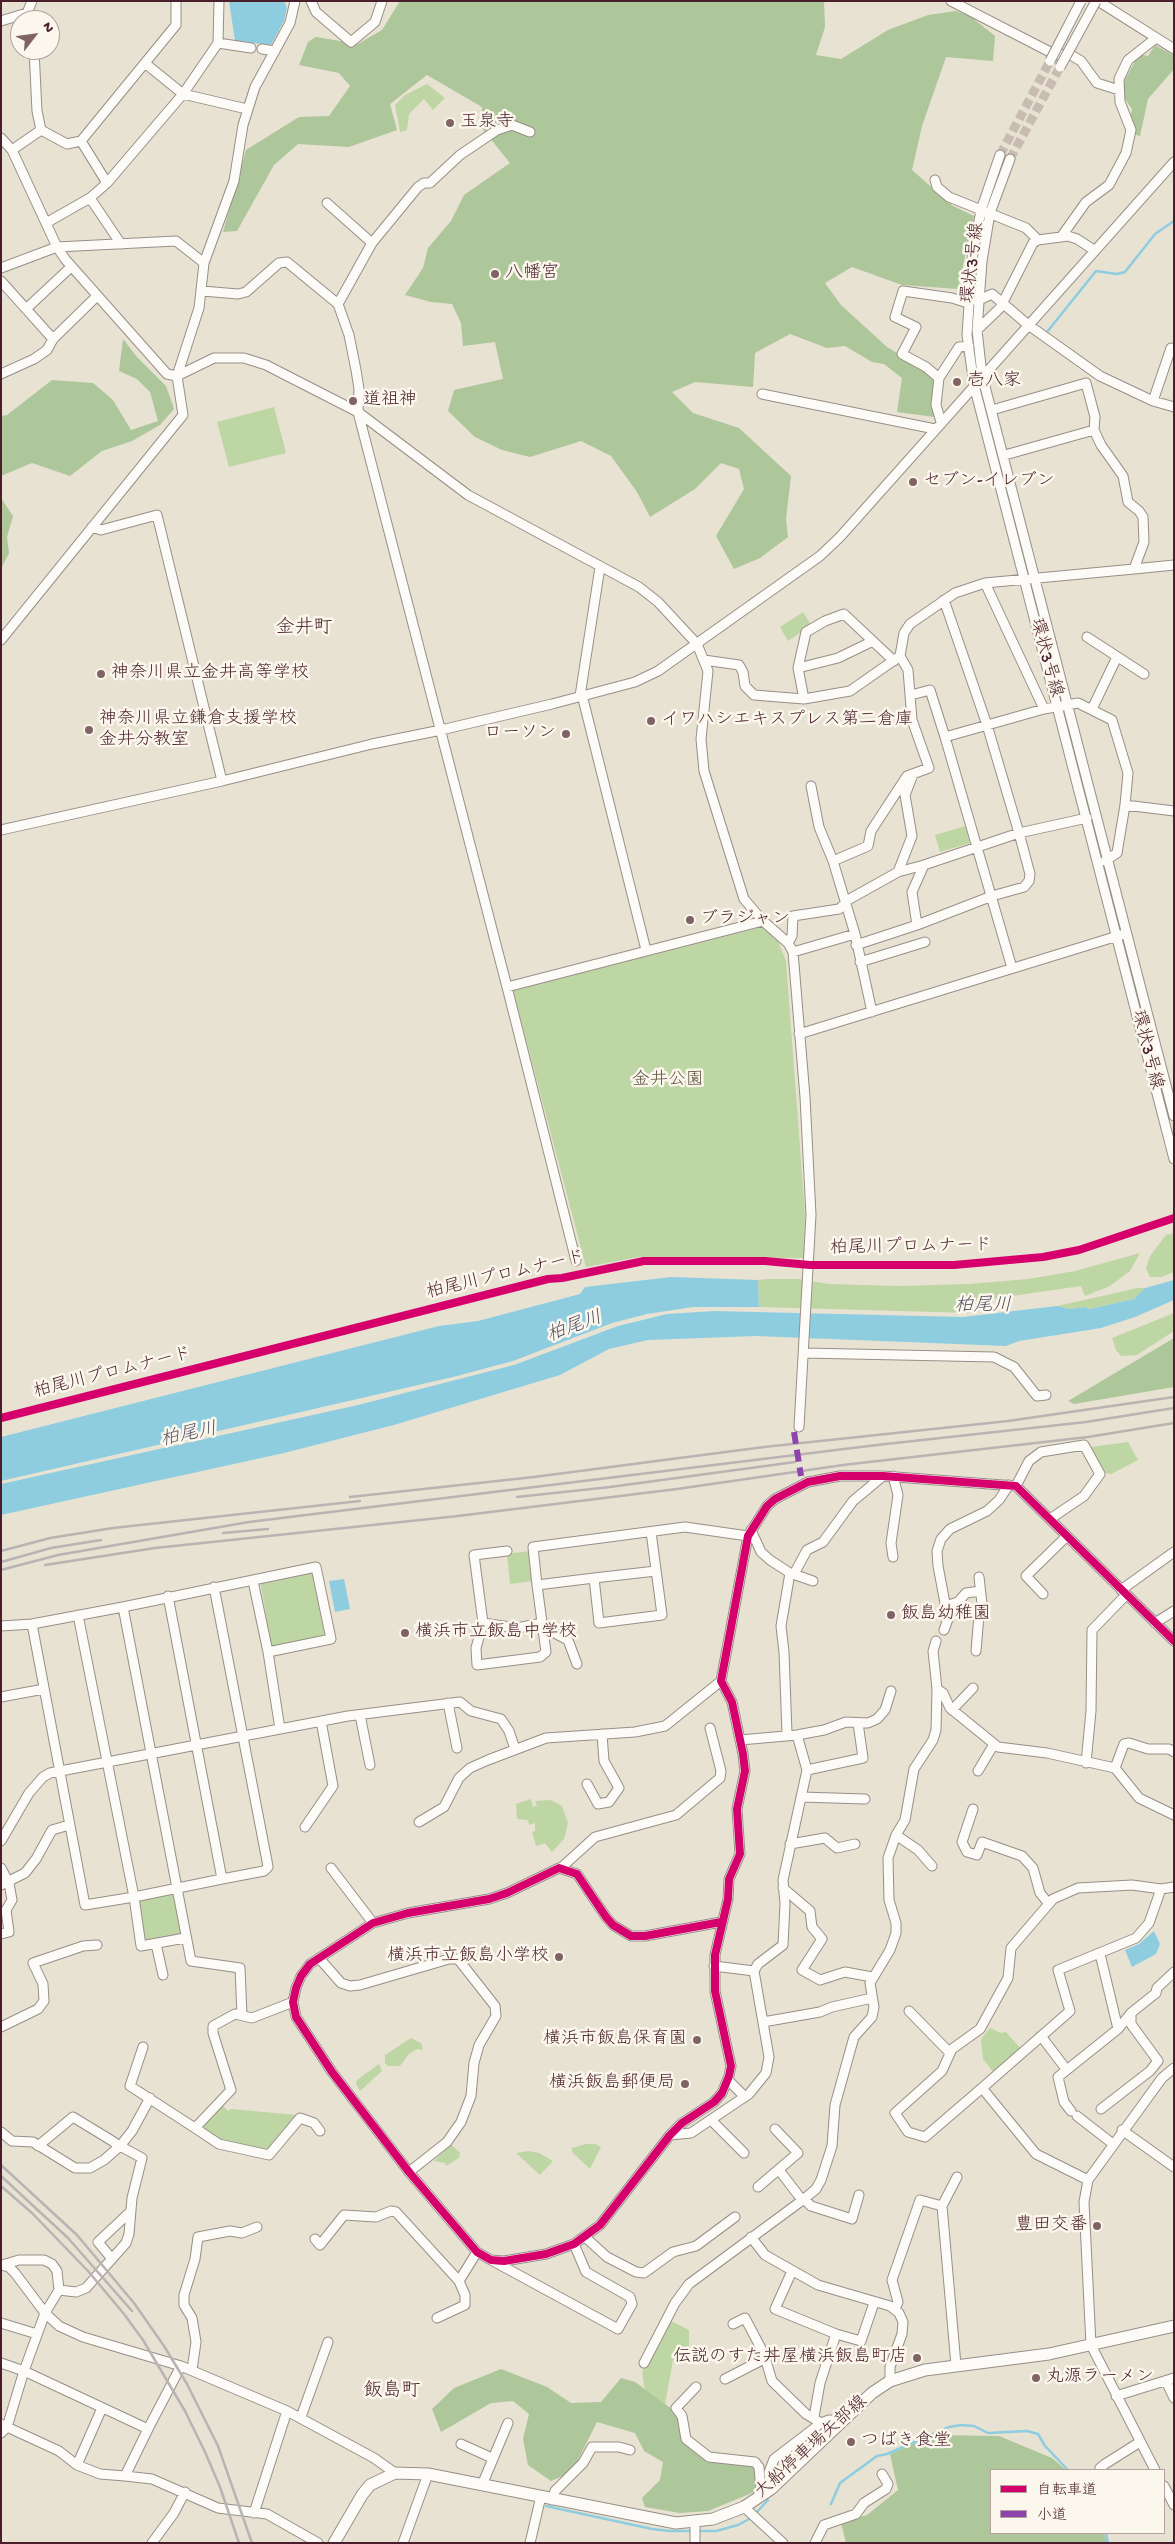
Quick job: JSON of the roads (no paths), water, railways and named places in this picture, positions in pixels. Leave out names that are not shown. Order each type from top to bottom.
[{"type":"main road","name":"大船停車場矢部線","points":[[334,2543],[362,2495],[370,2486],[395,2473],[428,2474],[676,2523],[695,2522],[727,2515],[744,2507],[767,2492],[872,2393],[890,2381],[925,2370],[1049,2354],[1174,2326]]},
{"type":"street","points":[[34,60],[37,112],[42,130],[66,144],[81,141],[146,64],[176,25],[176,1]]},
{"type":"street","points":[[46,223],[90,198],[107,183],[183,94],[218,43],[219,1]]},
{"type":"street","points":[[1,640],[183,415],[177,376],[202,291],[204,263],[234,181],[247,109],[254,87],[290,23],[295,1]]},
{"type":"street","points":[[311,1],[316,12],[351,42],[375,22],[382,1]]},
{"type":"street","points":[[951,1],[1056,55],[1069,54],[1081,62],[1097,83],[1119,90]]},
{"type":"street","points":[[1050,62],[1081,1]]},
{"type":"street","points":[[1060,67],[1097,1],[1174,50]]},
{"type":"street","points":[[1061,237],[1086,202],[1109,185],[1126,153],[1131,130],[1120,102],[1119,79],[1128,60],[1156,38]]},
{"type":"street","points":[[218,43],[251,48]]},
{"type":"street","points":[[262,49],[275,51]]},
{"type":"street","points":[[146,64],[183,94],[247,109]]},
{"type":"street","points":[[338,304],[372,243],[418,187],[424,183],[430,183],[460,155],[497,130],[512,125],[530,132]]},
{"type":"street","points":[[12,150],[42,130]]},
{"type":"street","points":[[1,138],[12,150],[57,247],[71,267],[167,374],[177,376],[214,358],[244,358],[266,365],[358,412],[468,495],[646,592],[697,644],[708,671],[701,739],[704,772],[744,899],[763,921],[788,943],[793,952],[810,1186],[809,1278],[799,1427]]},
{"type":"street","points":[[81,141],[107,183]]},
{"type":"street","name":"環状3号線","points":[[1000,154],[985,212],[973,302],[969,346],[974,385],[1174,1159]]},
{"type":"street","name":"環状3号線","points":[[985,212],[1010,159]]},
{"type":"street","points":[[1,822],[6,829],[222,781],[581,696],[635,682],[658,671],[820,556],[840,537],[1027,324],[1174,162]]},
{"type":"street","points":[[935,180],[937,187],[949,198],[1026,228],[1038,240]]},
{"type":"street","points":[[90,198],[121,244]]},
{"type":"street","points":[[327,203],[372,243]]},
{"type":"street","points":[[977,330],[995,315],[1003,304],[1033,244],[1038,240],[1061,237],[1077,239],[1094,250]]},
{"type":"street","points":[[1,268],[57,247],[176,241],[204,263]]},
{"type":"street","points":[[202,291],[238,294],[246,292],[279,263],[286,262],[338,304],[349,335],[355,363],[359,389],[358,412],[576,1261]]},
{"type":"street","points":[[26,310],[71,267]]},
{"type":"street","points":[[1,281],[53,339]]},
{"type":"street","points":[[939,378],[926,367],[902,354],[916,327],[895,317],[903,291],[973,302],[992,294],[1027,324],[1100,376],[1153,401],[1174,407]]},
{"type":"street","points":[[1,374],[34,359],[47,350],[53,339],[97,296]]},
{"type":"street","name":"環状3号線","points":[[973,302],[982,375],[1174,1116]]},
{"type":"street","points":[[938,425],[936,405],[939,378],[959,347],[969,346]]},
{"type":"street","points":[[1153,401],[1171,348],[1174,349]]},
{"type":"street","points":[[992,410],[1086,382],[1095,417],[1094,430],[1101,445],[1124,476],[1128,502],[1143,517],[1144,542],[1134,569]]},
{"type":"street","points":[[762,394],[938,425]]},
{"type":"street","points":[[1004,455],[1094,430]]},
{"type":"street","points":[[92,527],[101,530],[157,515],[222,781]]},
{"type":"street","points":[[704,660],[738,665],[743,672],[745,686],[754,695],[804,698],[850,692],[897,658],[904,633],[910,624],[955,593],[985,583],[1024,578],[1174,565]]},
{"type":"street","points":[[600,567],[581,696],[646,950]]},
{"type":"street","points":[[985,583],[1044,709]]},
{"type":"street","points":[[856,945],[917,925],[992,896],[1024,887],[1029,881],[1030,874],[1019,833],[987,725],[944,600]]},
{"type":"street","points":[[804,698],[798,668],[806,632],[844,614],[873,641],[897,658],[908,670],[912,720],[929,768],[907,776],[871,831],[868,846],[833,861]]},
{"type":"street","points":[[1087,637],[1144,674]]},
{"type":"street","points":[[798,668],[838,658],[873,641]]},
{"type":"street","points":[[1092,710],[1117,657]]},
{"type":"street","points":[[911,695],[930,690],[978,846],[1012,968]]},
{"type":"street","points":[[945,737],[1044,709],[1078,702],[1112,720],[1128,773],[1125,805],[1117,853],[1109,860],[1098,863]]},
{"type":"street","points":[[898,872],[912,836],[905,795],[908,782],[917,772]]},
{"type":"street","points":[[811,786],[819,827],[833,861],[855,934],[872,1012]]},
{"type":"street","points":[[1125,805],[1174,811]]},
{"type":"street","points":[[788,943],[792,936],[793,916],[839,909],[846,902],[898,872],[1019,833],[1087,818]]},
{"type":"street","points":[[917,925],[912,892],[924,865]]},
{"type":"street","points":[[507,987],[763,921]]},
{"type":"street","points":[[799,1034],[1128,933]]},
{"type":"street","points":[[793,952],[855,934]]},
{"type":"street","points":[[860,962],[925,942]]},
{"type":"street","points":[[804,1350],[994,1357],[1006,1361],[1014,1367],[1037,1396],[1046,1395]]},
{"type":"street","points":[[944,1630],[948,1619],[937,1551],[941,1539],[950,1529],[987,1510],[999,1500],[1013,1485],[1029,1461],[1040,1452],[1084,1445],[1100,1474],[1084,1496],[1050,1519]]},
{"type":"street","points":[[491,2260],[546,2254],[574,2244],[585,2237],[600,2225],[670,2135],[682,2123],[714,2102],[728,2080],[731,2066],[717,2005],[714,1966],[721,1922],[728,1899],[729,1878],[740,1854],[737,1809],[745,1771],[732,1702],[721,1681],[750,1533],[767,1506],[775,1499],[808,1482],[840,1476],[893,1476],[1013,1485],[1174,1641]]},
{"type":"street","points":[[787,1734],[784,1652],[781,1626],[792,1573],[808,1550],[823,1542],[853,1501],[883,1476]]},
{"type":"street","points":[[892,1556],[891,1543],[898,1495],[893,1476]]},
{"type":"street","points":[[508,1551],[474,1555],[483,1623],[476,1648],[477,1665],[540,1657],[546,1652],[532,1547],[685,1527],[750,1533]]},
{"type":"street","points":[[594,1578],[599,1623],[662,1614],[651,1532]]},
{"type":"street","points":[[750,1533],[761,1552],[792,1573],[813,1581]]},
{"type":"street","points":[[1043,1594],[1026,1576],[1067,1536]]},
{"type":"street","points":[[1086,1763],[1091,1711],[1092,1630],[1124,1592],[1174,1552]]},
{"type":"street","points":[[1,1626],[32,1624],[123,1607],[168,1596],[253,1581],[316,1567],[331,1640],[268,1652]]},
{"type":"street","points":[[537,1585],[656,1571]]},
{"type":"street","points":[[976,1652],[979,1615],[982,1604],[979,1577]]},
{"type":"street","points":[[253,1581],[268,1652],[280,1729]]},
{"type":"street","points":[[32,1624],[85,1905],[134,1897],[264,1871],[268,1867],[214,1588]]},
{"type":"street","points":[[945,1606],[958,1602],[966,1593],[980,1591]]},
{"type":"street","points":[[168,1596],[222,1879]]},
{"type":"street","points":[[123,1607],[185,1938],[191,1961],[240,1968],[242,2015]]},
{"type":"street","points":[[1155,1623],[1174,1610]]},
{"type":"street","points":[[78,1615],[134,1897],[141,1946],[185,1938]]},
{"type":"street","points":[[483,1623],[516,1628],[542,1625],[568,1640],[577,1664]]},
{"type":"street","points":[[644,2363],[675,2303],[689,2284],[816,2189],[821,2180],[832,2146],[835,2105],[854,2037],[872,2017],[874,2007],[870,1983],[890,1950],[896,1933],[896,1923],[889,1900],[888,1858],[896,1835],[905,1820],[914,1769],[933,1740],[936,1730],[937,1689],[933,1651],[936,1641]]},
{"type":"street","points":[[419,1822],[444,1806],[459,1778],[470,1768],[546,1738],[635,1732],[665,1726],[721,1681]]},
{"type":"street","points":[[952,1710],[972,1688]]},
{"type":"street","points":[[1,1696],[44,1689]]},
{"type":"street","points":[[937,1689],[943,1693],[952,1710],[994,1744],[1115,1768],[1139,1798],[1174,1815]]},
{"type":"street","points":[[740,1740],[787,1734],[797,1735],[824,1730],[846,1722],[868,1723],[877,1719],[885,1710],[891,1690]]},
{"type":"street","points":[[1,1841],[36,1784],[43,1777],[61,1770],[321,1721],[460,1702],[471,1711],[501,1719],[509,1731],[516,1749]]},
{"type":"street","points":[[448,1704],[456,1748]]},
{"type":"street","points":[[360,1715],[370,1765]]},
{"type":"street","points":[[311,1823],[333,1786],[321,1721]]},
{"type":"street","points":[[807,1770],[863,1758],[858,1723]]},
{"type":"street","points":[[574,2244],[586,2272],[630,2297],[632,2304],[618,2329],[477,2252],[409,2172],[332,2072],[307,2037],[296,2017],[293,2002],[301,1976],[310,1964],[373,1923],[408,1913],[489,1900],[507,1893],[553,1869],[562,1867],[595,1837],[676,1815],[720,1778],[721,1771],[710,1728]]},
{"type":"street","points":[[587,1784],[598,1804],[609,1802],[619,1788],[604,1761],[602,1734]]},
{"type":"street","points":[[670,2135],[691,2133],[745,2097],[758,2085],[766,2074],[770,2057],[754,1971],[758,1964],[783,1945],[785,1904],[783,1888],[790,1844],[807,1770],[797,1735]]},
{"type":"street","points":[[1115,1768],[1124,1744],[1129,1743],[1148,1749],[1169,1749],[1174,1752]]},
{"type":"street","points":[[978,1771],[994,1744]]},
{"type":"street","points":[[801,1797],[866,1799]]},
{"type":"street","points":[[973,1809],[962,1842],[967,1852],[977,1855],[982,1842],[1022,1856],[1033,1868],[1040,1894],[1049,1904]]},
{"type":"street","points":[[5,1884],[25,1873],[36,1859],[52,1830],[69,1825]]},
{"type":"street","points":[[896,1835],[918,1850],[932,1866]]},
{"type":"street","points":[[790,1844],[825,1838],[837,1848],[856,1844]]},
{"type":"street","points":[[562,1867],[577,1874],[606,1917],[613,1925],[631,1936],[645,1936],[721,1922]]},
{"type":"street","points":[[1,1868],[12,1900],[6,1910],[9,1932],[1,1934]]},
{"type":"street","points":[[331,1868],[373,1923]]},
{"type":"street","points":[[1161,1889],[1149,1923],[1136,1938],[1058,1970],[1070,2011],[925,2137],[908,2132],[895,2113],[942,2071],[952,2049],[980,2029],[1008,1978],[1011,1948],[1049,1904],[1065,1892],[1078,1888],[1132,1885],[1161,1889],[1174,1887]]},
{"type":"street","points":[[783,1888],[810,1911],[812,1927],[822,1939],[802,1970],[820,1980],[834,1973],[845,1972],[872,1977]]},
{"type":"street","points":[[156,1944],[162,1976]]},
{"type":"street","points":[[1,2027],[38,2009],[44,2001],[43,1984],[33,1963],[83,1946],[97,1945]]},
{"type":"street","points":[[1100,1954],[1118,2029]]},
{"type":"street","points":[[319,1958],[341,1983],[350,1986],[360,1985],[449,1959],[458,1959],[495,2006],[496,2016],[476,2054],[471,2096],[461,2122],[447,2142],[409,2172]]},
{"type":"street","points":[[714,1966],[754,1971]]},
{"type":"street","points":[[1113,2144],[1074,2114],[1064,2102],[1058,2077],[1066,2068],[1118,2029],[1130,2014],[1156,1993],[1157,1988],[1174,1972]]},
{"type":"street","points":[[763,2022],[820,2012],[832,2007],[872,1998]]},
{"type":"street","points":[[195,2128],[230,2090],[213,2033],[213,2026],[235,2014],[252,2018],[293,2002]]},
{"type":"street","points":[[909,2011],[950,2052]]},
{"type":"street","points":[[1101,2109],[1150,2071],[1158,2061],[1131,2024],[1130,2014]]},
{"type":"street","points":[[1041,2036],[1066,2068]]},
{"type":"street","points":[[143,2047],[130,2086],[219,2144],[270,2155],[300,2118],[314,2123],[320,2131]]},
{"type":"street","points":[[1154,2469],[1091,2345],[1084,2202],[1088,2180],[1122,2130],[1162,2078],[1174,2068]]},
{"type":"street","points":[[728,2080],[745,2097]]},
{"type":"street","points":[[982,2088],[1036,2154],[1088,2180]]},
{"type":"street","points":[[1,2132],[12,2141],[32,2142],[75,2168],[90,2168],[104,2160],[132,2132],[150,2098]]},
{"type":"street","points":[[38,2146],[73,2117],[119,2147],[142,2158],[130,2212],[129,2234],[126,2243],[86,2288],[76,2292],[59,2290]]},
{"type":"street","points":[[711,2120],[744,2153]]},
{"type":"street","points":[[758,2187],[798,2154],[775,2129]]},
{"type":"street","points":[[1122,2130],[1174,2167]]},
{"type":"street","points":[[779,2170],[811,2206],[852,2219],[860,2195]]},
{"type":"street","points":[[956,2365],[942,2206],[957,2177]]},
{"type":"street","points":[[895,2309],[898,2302],[892,2280],[920,2200],[942,2206]]},
{"type":"street","points":[[315,2239],[320,2245],[344,2215],[376,2217],[391,2210],[396,2212],[459,2281],[465,2295],[465,2305],[436,2318]]},
{"type":"street","points":[[112,2259],[98,2242],[130,2212]]},
{"type":"street","points":[[585,2237],[607,2257],[636,2272],[644,2273],[673,2252],[696,2246],[735,2217]]},
{"type":"street","points":[[192,2370],[196,2342],[192,2318],[184,2305],[184,2295],[195,2259],[198,2237],[230,2231],[242,2233],[257,2227]]},
{"type":"street","points":[[751,2237],[765,2255],[818,2285],[895,2309],[903,2322],[902,2334],[890,2367],[890,2381]]},
{"type":"street","points":[[459,2281],[477,2252]]},
{"type":"street","points":[[1,2265],[18,2260],[44,2260],[57,2271],[59,2290],[45,2313],[3,2428],[59,2451],[78,2465],[100,2474],[152,2479],[218,2508],[277,2518],[318,2543]]},
{"type":"street","points":[[1,2265],[9,2267],[15,2273],[45,2313],[59,2326],[83,2336],[192,2370],[301,2417],[374,2458],[395,2473]]},
{"type":"street","points":[[792,2271],[775,2309],[836,2334],[861,2341],[874,2303]]},
{"type":"street","points":[[733,2324],[745,2318],[764,2354],[772,2381],[806,2414],[817,2420],[843,2421]]},
{"type":"street","points":[[1,2323],[37,2334]]},
{"type":"street","points":[[696,2387],[676,2408],[682,2416],[686,2440],[709,2457],[755,2462],[759,2467],[761,2490],[767,2492],[769,2472],[774,2459],[817,2420],[820,2383],[836,2334]]},
{"type":"street","points":[[301,2417],[328,2342]]},
{"type":"street","points":[[725,2379],[764,2359]]},
{"type":"street","points":[[1,2363],[24,2371],[148,2429]]},
{"type":"street","points":[[125,2476],[181,2366]]},
{"type":"street","points":[[1116,2396],[1170,2380],[1174,2398]]},
{"type":"street","points":[[78,2465],[102,2408]]},
{"type":"street","points":[[254,2513],[286,2411]]},
{"type":"street","points":[[482,2485],[508,2424]]},
{"type":"street","points":[[1100,2469],[1105,2464],[1140,2442]]},
{"type":"street","points":[[460,2444],[492,2458]]},
{"type":"street","points":[[530,2543],[546,2498],[583,2463],[592,2447],[619,2447],[630,2450]]},
{"type":"street","points":[[403,2543],[428,2474]]},
{"type":"street","points":[[815,2543],[824,2525],[856,2514],[864,2503],[886,2489],[888,2484],[882,2474]]},
{"type":"street","points":[[1165,2488],[1174,2505]]},
{"type":"street","points":[[152,2543],[174,2513],[185,2492]]},
{"type":"street","points":[[744,2507],[783,2543]]},
{"type":"street","points":[[695,2522],[695,2543]]},
{"type":"water","points":[[229,1],[284,1],[287,8],[284,21],[271,45],[235,41]]},
{"type":"water","name":"柏尾川","points":[[671,1277],[758,1280],[759,1307],[693,1307],[647,1314],[612,1323],[513,1361],[453,1377],[1,1481],[1,1437],[439,1326],[478,1321],[580,1294],[585,1287]]},
{"type":"water","points":[[1174,1280],[1174,1300],[1135,1317],[1101,1328],[1019,1341],[1006,1346],[756,1336],[648,1340],[609,1349],[560,1375],[394,1425],[284,1453],[1,1515],[1,1484],[358,1405],[514,1365],[618,1326],[667,1314],[715,1311],[963,1317],[1057,1306],[1070,1309],[1084,1307],[1090,1309],[1134,1299],[1145,1288]]},
{"type":"water","points":[[344,1579],[350,1609],[335,1612],[329,1581]]},
{"type":"water","points":[[1154,1931],[1160,1944],[1156,1954],[1132,1967],[1125,1950],[1139,1944]]},
{"type":"waterway","points":[[1047,332],[1096,271],[1117,274],[1125,272],[1155,234],[1174,221]]},
{"type":"waterway","points":[[831,2504],[840,2483],[877,2456],[887,2454],[949,2427],[961,2425],[974,2426],[988,2433],[1027,2431],[1038,2434],[1045,2446],[1067,2469]]},
{"type":"waterway","points":[[755,2514],[768,2500]]},
{"type":"waterway","points":[[546,2506],[652,2529],[670,2531],[716,2531],[738,2525],[751,2518]]},
{"type":"waterway","points":[[1106,2534],[1108,2543]]},
{"type":"tunnel","points":[[1000,155],[1050,61]]},
{"type":"tunnel","points":[[1010,159],[1060,67]]},
{"type":"railway","points":[[350,1497],[534,1477],[764,1447],[1008,1421],[1174,1397]]},
{"type":"railway","points":[[1,1570],[58,1555],[249,1522],[877,1445],[1086,1422],[1174,1408]]},
{"type":"railway","points":[[45,1565],[155,1548],[458,1516],[677,1489],[843,1465],[1088,1437],[1174,1423]]},
{"type":"railway","points":[[517,1497],[610,1487],[795,1462]]},
{"type":"railway","points":[[1,1551],[50,1538],[113,1528],[360,1501]]},
{"type":"railway","points":[[223,1533],[268,1529]]},
{"type":"railway","points":[[1,1562],[51,1548],[101,1540]]},
{"type":"railway","points":[[1,2165],[77,2235],[134,2303],[164,2346],[187,2384],[218,2446],[252,2543]]},
{"type":"railway","points":[[1,2176],[68,2238],[132,2311]]},
{"type":"railway","points":[[1,2186],[32,2213],[88,2271],[143,2340],[185,2411],[205,2452],[220,2487],[239,2543]]},
{"type":"place","name":"玉泉寺","points":[[450,123]]},
{"type":"place","name":"八幡宮","points":[[495,274]]},
{"type":"place","name":"壱八家","points":[[957,382]]},
{"type":"place","name":"道祖神","points":[[353,401]]},
{"type":"place","name":"セブン-イレブン","points":[[913,482]]},
{"type":"place","name":"神奈川県立金井高等学校","points":[[101,674]]},
{"type":"place","name":"イワハシエキスプレス第二倉庫","points":[[651,721]]},
{"type":"place","name":"神奈川県立鎌倉支援学校 金井分教室","points":[[89,730]]},
{"type":"place","name":"ローソン","points":[[566,734]]},
{"type":"place","name":"ブラジャン","points":[[690,920]]},
{"type":"place","name":"飯島幼稚園","points":[[891,1615]]},
{"type":"place","name":"横浜市立飯島中学校","points":[[405,1633]]},
{"type":"place","name":"横浜市立飯島小学校","points":[[559,1957]]},
{"type":"place","name":"横浜市飯島保育園","points":[[697,2040]]},
{"type":"place","name":"横浜飯島郵便局","points":[[685,2084]]},
{"type":"place","name":"豊田交番","points":[[1097,2226]]},
{"type":"place","name":"伝説のすた丼屋横浜飯島町店","points":[[917,2358]]},
{"type":"place","name":"丸源ラーメン","points":[[1036,2378]]},
{"type":"place","name":"つばき食堂","points":[[851,2442]]},
{"type":"district","name":"金井町","points":[[304,629]]},
{"type":"district","name":"飯島町","points":[[392,2392]]},
{"type":"park label","name":"金井公園","points":[[668,1081]]}]
